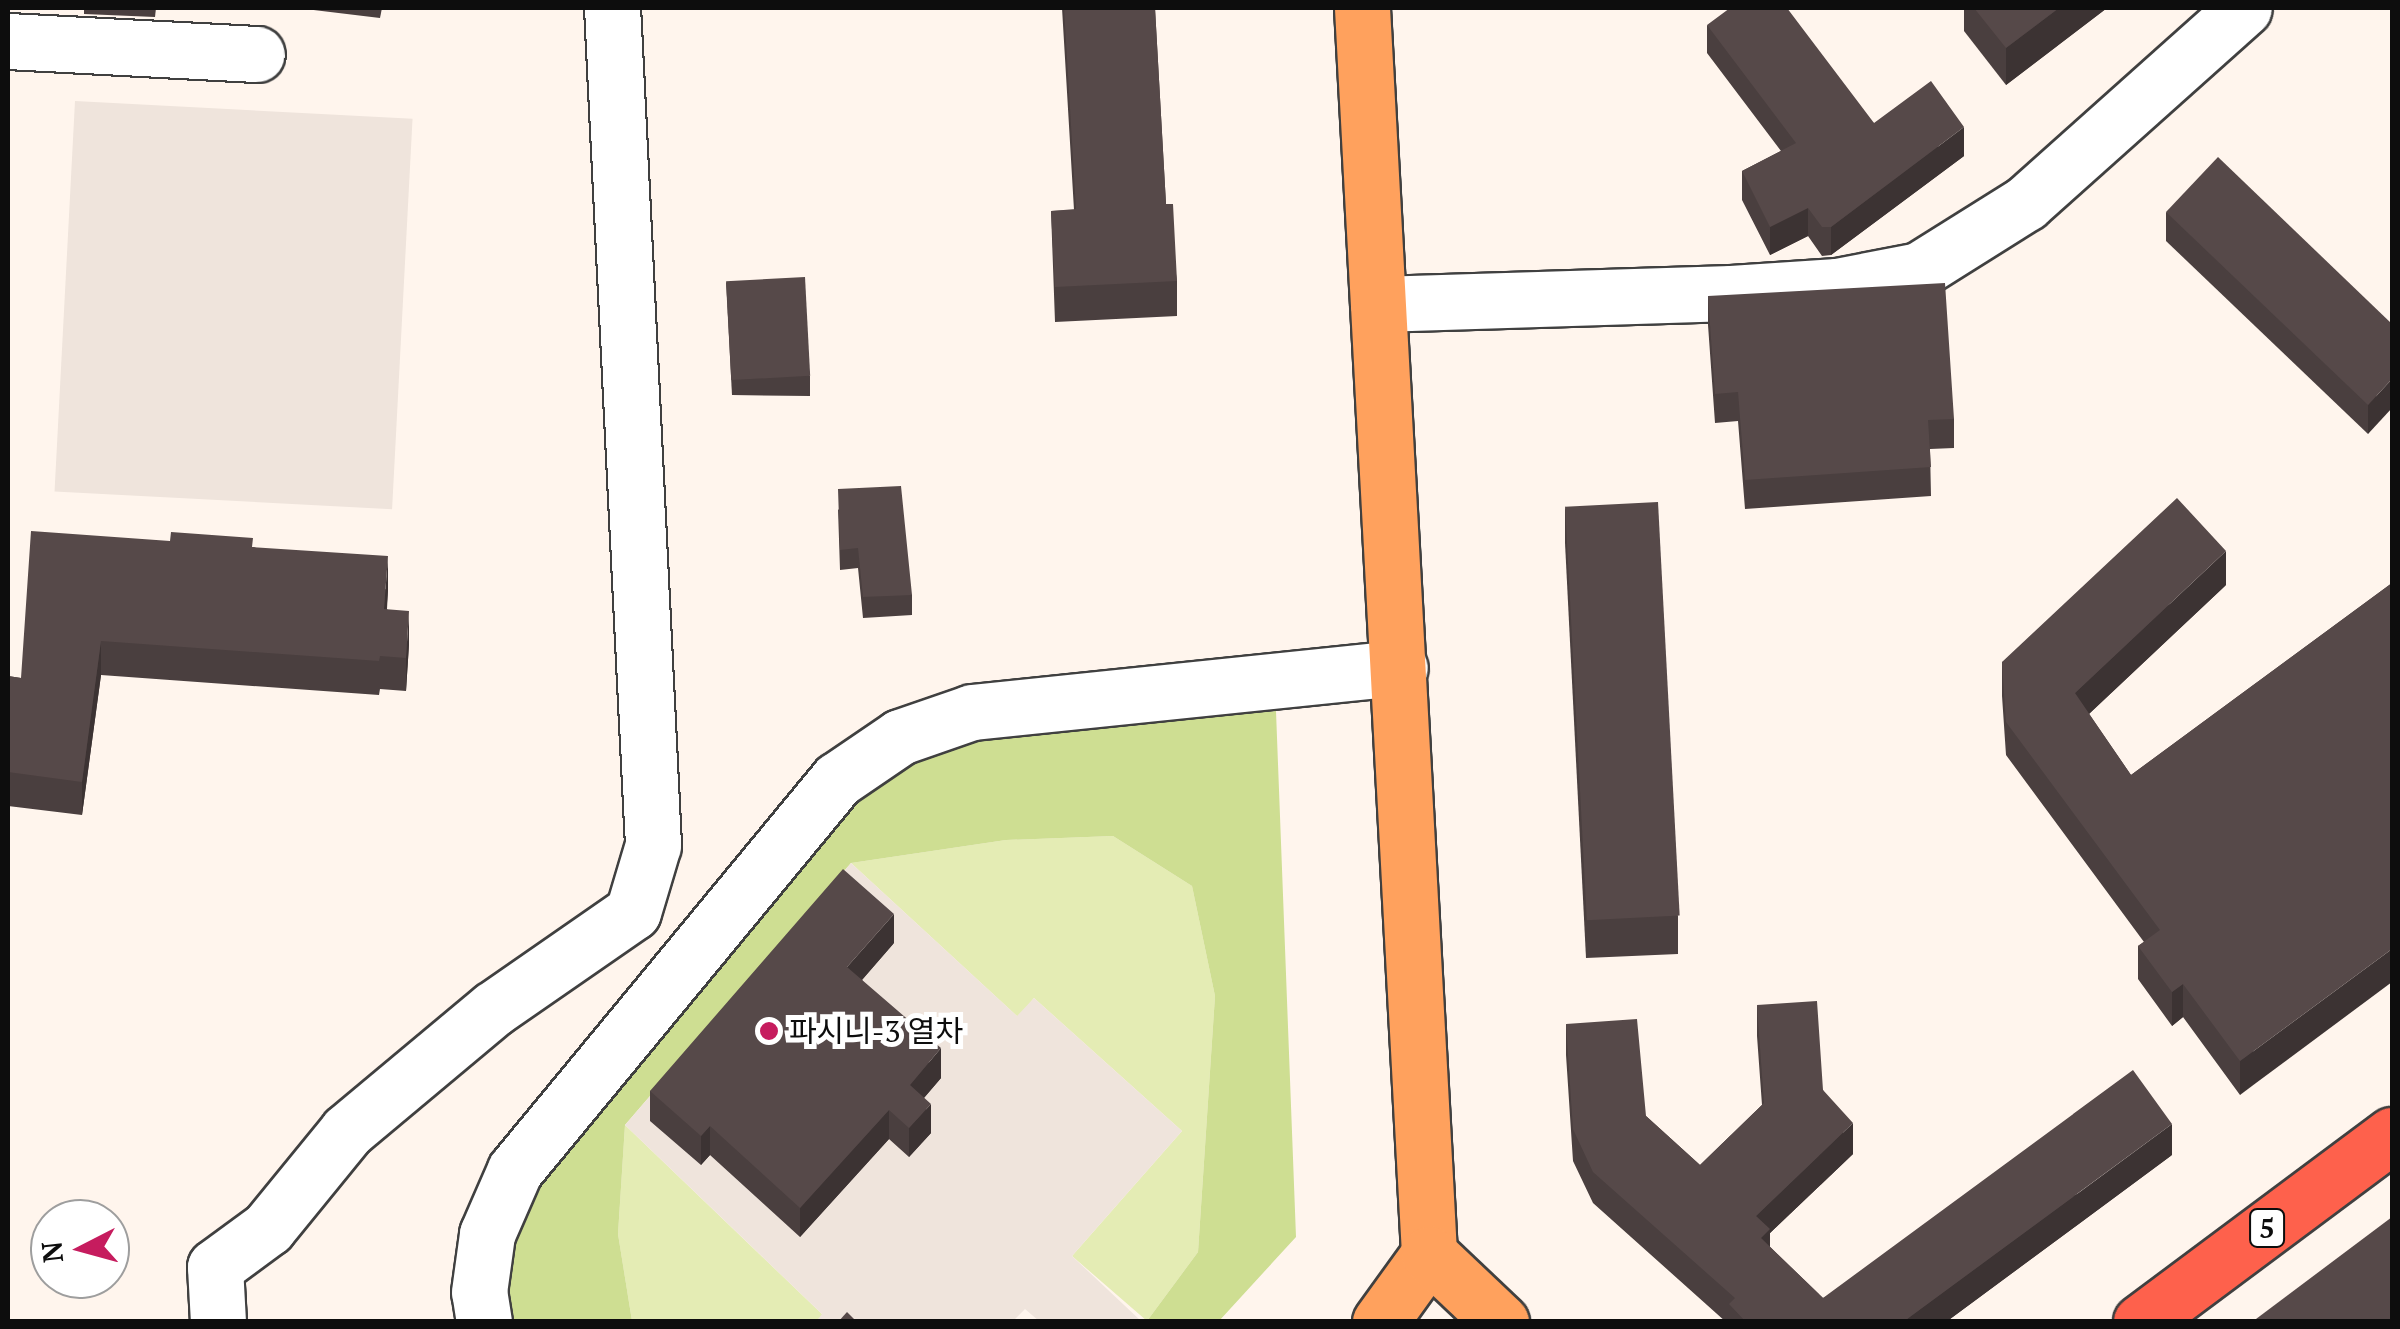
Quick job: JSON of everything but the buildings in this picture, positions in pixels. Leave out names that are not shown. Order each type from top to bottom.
[{"type":"highway","name":"5","points":[[2142,1322],[2392,1135]]},
{"type":"main road","points":[[1362,8],[1400,668],[1428,1254],[1380,1322]]},
{"type":"main road","points":[[1428,1254],[1501,1322]]},
{"type":"street","points":[[218,1322],[215,1267],[268,1228],[347,1130],[493,1008],[634,912],[653,845],[612,8]]},
{"type":"street","points":[[1378,304],[1732,294],[1837,286],[1919,270],[2026,203],[2244,8]]},
{"type":"street","points":[[8,41],[257,54]]},
{"type":"street","points":[[484,1322],[479,1292],[487,1234],[515,1170],[837,780],[900,737],[972,712],[1400,668]]},
{"type":"green space","points":[[1276,711],[1296,1237],[1219,1321],[1147,1321],[1198,1252],[1215,996],[1192,886],[1113,836],[1006,840],[851,863],[625,1125],[618,1234],[632,1321],[510,1321],[505,1246],[530,1179],[842,799],[921,751],[981,734]]},
{"type":"green space","points":[[1113,836],[1192,886],[1215,996],[1198,1252],[1147,1321],[1072,1256],[1182,1131],[1034,998],[1018,1017],[851,863],[1006,840]]},
{"type":"green space","points":[[625,1125],[823,1315],[816,1321],[632,1321],[618,1234]]},
{"type":"shaded area","points":[[75,101],[413,119],[392,509],[55,491]]},
{"type":"shaded area","points":[[851,863],[1017,1016],[1034,998],[1182,1131],[1072,1256],[1141,1321],[1039,1321],[1025,1309],[1013,1321],[816,1322],[822,1314],[625,1125]],"holes":[[[894,943],[702,1165],[651,1120]]]},
{"type":"place","name":"파시니-3 열차","points":[[769,1031]]}]
